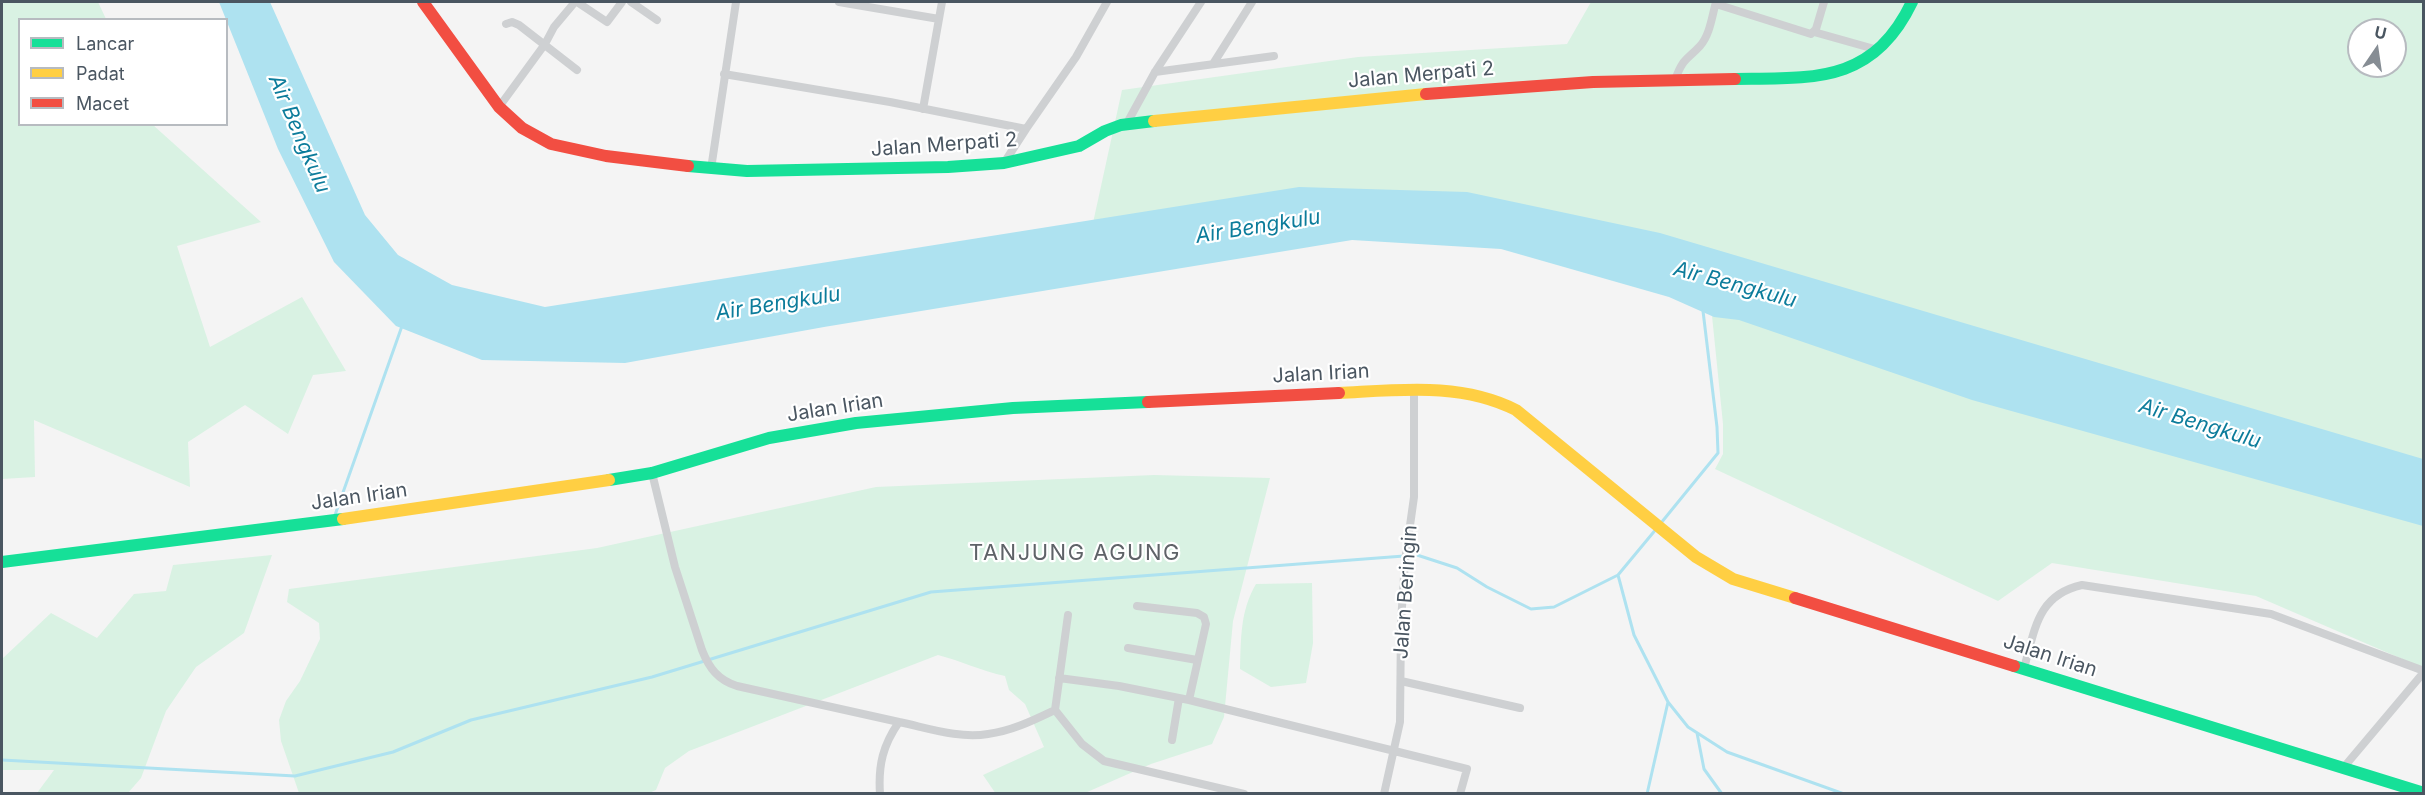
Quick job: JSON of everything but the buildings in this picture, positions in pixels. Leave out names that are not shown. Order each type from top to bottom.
[{"type":"main road","name":"Jalan Merpati 2","points":[[423,2],[499,107],[522,128],[552,144],[606,156],[711,169],[850,170],[1004,163],[1079,146],[1105,131],[1126,125],[1292,106],[1477,90],[1675,80],[1808,78],[1831,75],[1861,63],[1878,51],[1896,31],[1912,2]]},
{"type":"main road","name":"Jalan Irian","points":[[2,562],[409,510],[652,473],[769,438],[819,428],[909,417],[1013,408],[1414,389],[1472,394],[1502,402],[1516,410],[1696,557],[1733,579],[2424,793]]},
{"type":"street","points":[[499,107],[545,44],[554,27],[576,2],[607,22],[622,2]]},
{"type":"street","points":[[631,2],[657,20]]},
{"type":"street","points":[[711,169],[736,2]]},
{"type":"street","points":[[839,2],[939,19]]},
{"type":"street","points":[[923,109],[942,2]]},
{"type":"street","points":[[1004,163],[1076,57],[1107,2]]},
{"type":"street","points":[[1126,125],[1155,72],[1202,2]]},
{"type":"street","points":[[1212,64],[1252,2]]},
{"type":"street","points":[[1814,32],[1824,2]]},
{"type":"street","points":[[1675,80],[1685,58],[1701,45],[1707,34],[1716,3],[1808,33],[1814,32],[1878,51]]},
{"type":"street","points":[[506,24],[516,23],[577,70]]},
{"type":"street","points":[[1155,72],[1274,56]]},
{"type":"street","points":[[724,74],[1026,129]]},
{"type":"street","name":"Jalan Beringin","points":[[1384,794],[1400,722],[1401,622],[1405,561],[1414,497],[1414,389]]},
{"type":"street","points":[[652,473],[675,567],[702,650],[708,664],[719,677],[737,686],[953,733],[988,735],[1017,727],[1055,710]]},
{"type":"street","points":[[2024,668],[2042,611],[2065,590],[2082,585],[2271,614],[2424,671],[2344,767]]},
{"type":"street","points":[[1137,606],[1197,613],[1204,616],[1206,624],[1189,700]]},
{"type":"street","points":[[1068,615],[1055,710],[1083,744],[1104,760],[1244,794]]},
{"type":"street","points":[[1128,648],[1197,660]]},
{"type":"street","points":[[1059,678],[1119,686],[1189,700],[1467,769],[1460,794]]},
{"type":"street","points":[[1401,681],[1520,708]]},
{"type":"street","points":[[1172,740],[1179,698]]},
{"type":"street","points":[[880,794],[882,753],[888,738],[899,722]]},
{"type":"green space","points":[[2,2],[98,2],[106,18],[18,18],[18,126],[154,126],[261,222],[177,246],[210,347],[302,297],[346,371],[313,375],[288,434],[245,405],[188,442],[190,487],[34,420],[35,477],[2,479]]},
{"type":"green space","points":[[1591,2],[2423,2],[2423,668],[2256,596],[2052,563],[1998,601],[1715,469],[1723,454],[1723,424],[1710,296],[1671,247],[1091,232],[1122,90],[1358,57],[1567,44]]},
{"type":"green space","points":[[1154,475],[1270,478],[1233,621],[1224,717],[1212,744],[1151,764],[1085,793],[996,794],[983,775],[1044,747],[1025,704],[1009,690],[1005,676],[938,655],[689,751],[665,768],[656,790],[649,793],[299,793],[281,741],[279,720],[286,701],[300,681],[320,639],[319,623],[287,602],[289,589],[597,548],[876,487]]},
{"type":"green space","points":[[272,555],[244,633],[196,667],[166,711],[141,778],[128,793],[37,793],[54,770],[2,770],[2,659],[51,613],[97,638],[134,594],[166,591],[173,565]]},
{"type":"green space","points":[[1312,583],[1313,643],[1306,683],[1271,687],[1240,669],[1244,615],[1256,584]]},
{"type":"water","name":"Air Bengkulu","points":[[219,2],[270,2],[365,215],[398,255],[452,285],[545,307],[1299,187],[1467,192],[1660,233],[2423,459],[2423,526],[1972,400],[1739,320],[1714,317],[1669,297],[1501,249],[1352,240],[824,327],[625,363],[482,360],[396,326],[334,262],[278,149],[228,24],[228,18],[225,18]]},
{"type":"waterway","points":[[1661,523],[1718,453],[1703,311]]},
{"type":"waterway","points":[[335,515],[402,326]]},
{"type":"waterway","points":[[2,760],[295,776],[393,752],[471,720],[652,677],[931,592],[1417,555],[1457,568],[1487,587],[1531,609],[1554,607],[1618,575],[1657,528]]},
{"type":"waterway","points":[[1618,575],[1634,635],[1668,702],[1647,794]]},
{"type":"waterway","points":[[1668,702],[1688,727],[1727,752],[1844,794]]},
{"type":"waterway","points":[[1697,733],[1704,769],[1722,794]]},
{"type":"traffic: fast","points":[[1735,79],[1815,76],[1838,71],[1859,62],[1879,48],[1896,29],[1912,2]]},
{"type":"traffic: fast","points":[[688,166],[747,171],[948,167],[1004,163],[1079,146],[1121,125],[1154,121]]},
{"type":"traffic: fast","points":[[609,480],[652,473],[769,438],[856,423],[1013,408],[1148,402]]},
{"type":"traffic: fast","points":[[2,562],[343,519]]},
{"type":"traffic: fast","points":[[2014,666],[2424,793]]},
{"type":"traffic: slow","points":[[1154,121],[1426,94]]},
{"type":"traffic: slow","points":[[1339,393],[1407,390],[1452,392],[1474,395],[1516,410],[1696,557],[1733,579],[1795,598]]},
{"type":"traffic: slow","points":[[343,519],[609,480]]},
{"type":"traffic: jam","points":[[423,2],[499,107],[522,128],[551,144],[606,156],[688,166]]},
{"type":"traffic: jam","points":[[1426,94],[1593,82],[1735,79]]},
{"type":"traffic: jam","points":[[1148,402],[1339,393]]},
{"type":"traffic: jam","points":[[1795,598],[2014,666]]},
{"type":"district","name":"TANJUNG AGUNG","points":[[1075,553]]}]
